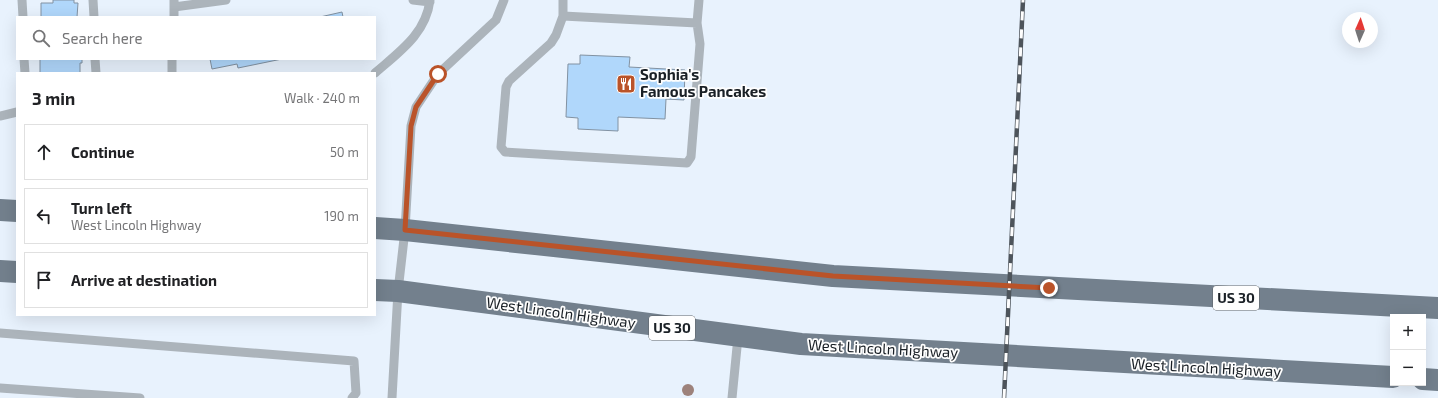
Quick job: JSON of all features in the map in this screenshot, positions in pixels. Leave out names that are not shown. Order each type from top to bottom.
[{"type":"main road","points":[[0,210],[16,211]]},
{"type":"main road","name":"US 30","points":[[376,228],[833,276],[1438,308]]},
{"type":"main road","points":[[0,271],[16,272]]},
{"type":"main road","name":"West Lincoln Highway","points":[[376,290],[398,291],[738,337],[809,345],[1390,377]]},
{"type":"main road","points":[[1426,379],[1438,380]]},
{"type":"lane","points":[[22,0],[23,16]]},
{"type":"lane","points":[[93,0],[94,16]]},
{"type":"lane","points":[[174,16],[174,4],[226,0]]},
{"type":"lane","points":[[376,72],[412,40],[422,27],[429,11],[430,1],[413,0]]},
{"type":"lane","points":[[392,398],[398,291],[405,230],[411,126],[416,107],[438,74],[496,20],[504,0]]},
{"type":"lane","points":[[563,0],[563,16],[556,35],[551,43],[509,81],[506,87],[501,147],[505,152],[687,163],[691,157],[700,44],[697,24],[700,0]]},
{"type":"lane","points":[[563,16],[697,24]]},
{"type":"lane","points":[[24,60],[25,72]]},
{"type":"lane","points":[[95,60],[96,72]]},
{"type":"lane","points":[[172,60],[172,72]]},
{"type":"lane","points":[[0,116],[16,112]]},
{"type":"lane","points":[[0,333],[354,361],[356,393],[352,398]]},
{"type":"lane","points":[[732,398],[738,337]]},
{"type":"lane","points":[[0,388],[140,398]]},
{"type":"building","points":[[53,0],[74,0],[74,3],[78,3],[77,16],[41,16],[41,3],[53,3]]},
{"type":"building","points":[[342,12],[343,16],[324,16]]},
{"type":"building","name":"Sophia's Famous Pancakes","points":[[580,55],[630,57],[629,67],[685,70],[684,100],[666,99],[665,119],[618,117],[618,131],[578,129],[578,118],[566,117],[568,64],[580,64]]},
{"type":"building","points":[[40,60],[82,60],[82,63],[80,63],[80,72],[40,72]]},
{"type":"building","points":[[210,60],[277,60],[238,68],[237,64],[212,69]]},
{"type":"railway","points":[[1004,398],[1023,0]]},
{"type":"place","name":"Sophia's Famous Pancakes","points":[[626,84]]},
{"type":"route","points":[[438,74],[416,107],[411,126],[405,230],[741,268],[833,276],[1049,288]]}]
